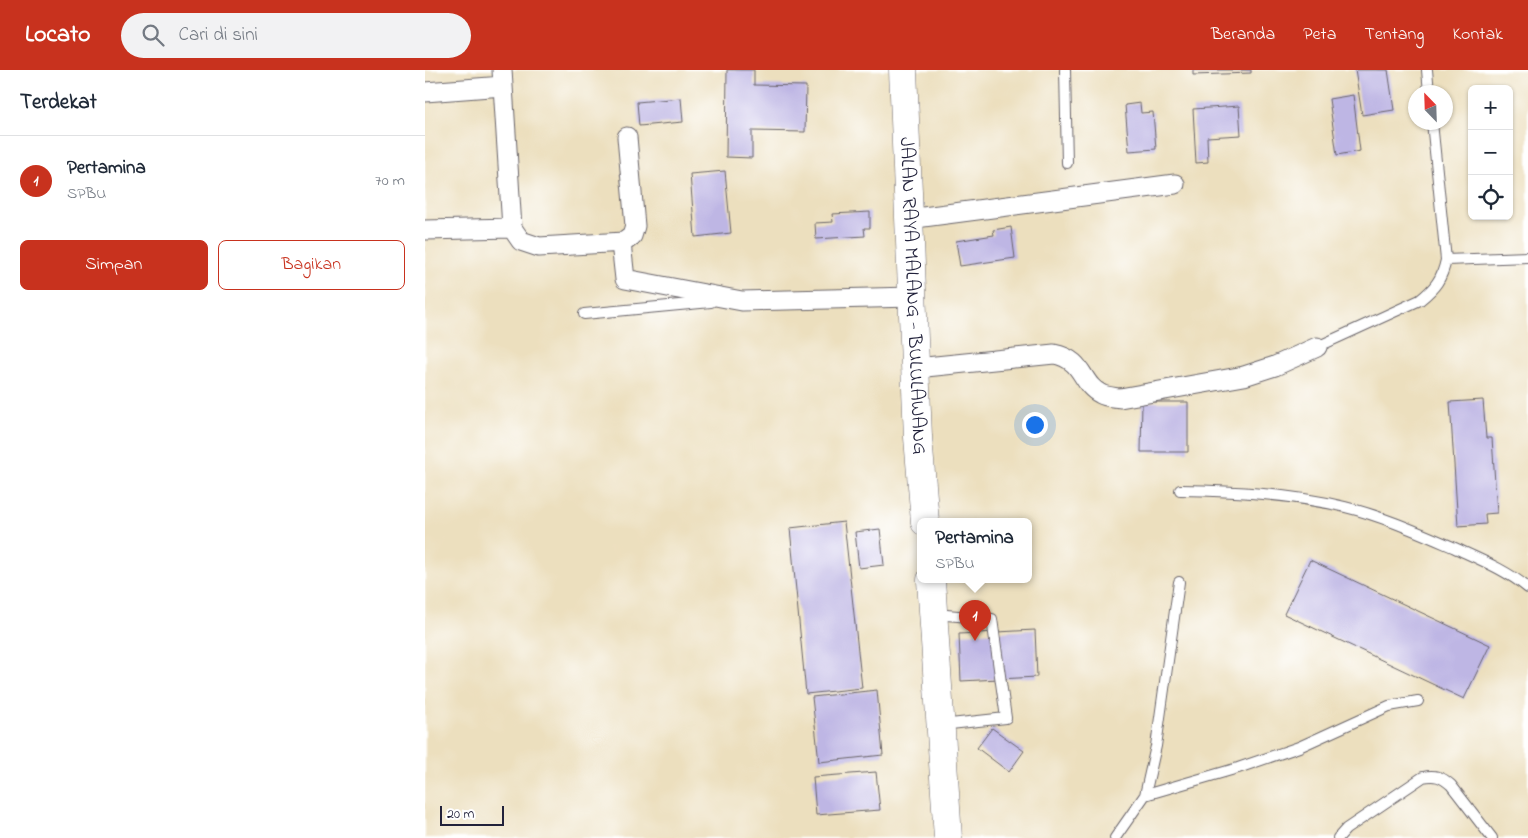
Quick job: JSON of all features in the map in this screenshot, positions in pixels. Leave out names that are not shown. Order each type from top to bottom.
[{"type":"main road","name":"JALAN RAYA MALANG - BULULAWANG","points":[[903,70],[908,219],[917,368],[918,437],[925,518]]},
{"type":"main road","points":[[931,583],[948,838]]},
{"type":"street","points":[[425,92],[502,78],[512,228],[521,242],[539,247],[621,243],[632,236],[635,226],[627,137]]},
{"type":"street","points":[[908,219],[1175,184]]},
{"type":"street","points":[[425,230],[512,228]]},
{"type":"street","points":[[621,243],[625,279],[742,301],[913,297]]},
{"type":"street","points":[[917,368],[1054,354],[1063,356],[1076,364],[1090,385],[1101,394],[1120,398],[1244,376],[1275,366],[1317,347]]},
{"type":"lane","points":[[1065,70],[1067,163]]},
{"type":"lane","points":[[1427,70],[1428,85]]},
{"type":"lane","points":[[1317,347],[1420,300],[1434,289],[1442,278],[1446,260],[1433,130]]},
{"type":"lane","points":[[1446,260],[1528,257]]},
{"type":"lane","points":[[584,314],[690,302],[742,301]]},
{"type":"lane","points":[[1179,490],[1239,491],[1300,498],[1347,507],[1433,538],[1513,576],[1528,588]]},
{"type":"lane","points":[[1115,838],[1145,795],[1156,746],[1179,582]]},
{"type":"lane","points":[[934,614],[992,619],[1006,718],[941,725]]},
{"type":"lane","points":[[1145,795],[1238,768],[1299,747],[1389,706],[1418,701]]},
{"type":"lane","points":[[1338,838],[1346,829],[1423,777],[1431,775],[1443,778],[1451,785],[1492,838]]},
{"type":"building","points":[[727,70],[754,70],[754,85],[806,86],[805,132],[752,131],[752,158],[726,157]]},
{"type":"building","points":[[1193,70],[1251,70],[1251,73],[1193,75]]},
{"type":"building","points":[[1355,70],[1388,70],[1394,110],[1362,115]]},
{"type":"building","points":[[1353,95],[1360,151],[1337,155],[1329,99]]},
{"type":"building","points":[[681,98],[683,122],[639,126],[637,102]]},
{"type":"building","points":[[1140,103],[1141,113],[1153,112],[1156,149],[1129,151],[1125,105]]},
{"type":"building","points":[[1239,106],[1241,135],[1207,137],[1208,162],[1196,163],[1193,109]]},
{"type":"building","points":[[725,171],[731,233],[695,237],[690,174]]},
{"type":"building","points":[[870,212],[870,228],[864,228],[865,236],[816,239],[815,223],[833,222],[832,214]]},
{"type":"building","points":[[1011,227],[1015,258],[960,266],[956,241],[994,235],[993,230]]},
{"type":"building","points":[[1483,400],[1486,438],[1492,438],[1497,513],[1485,514],[1486,524],[1458,526],[1450,402]]},
{"type":"building","points":[[1142,402],[1188,402],[1188,452],[1141,452]]},
{"type":"building","points":[[844,522],[862,688],[806,694],[790,528]]},
{"type":"building","points":[[880,529],[884,565],[859,568],[855,532]]},
{"type":"building","points":[[1310,560],[1490,645],[1464,699],[1284,614]]},
{"type":"building","points":[[1035,630],[1037,677],[961,681],[959,634]]},
{"type":"building","points":[[877,690],[883,755],[819,762],[812,697]]},
{"type":"building","points":[[992,728],[1024,751],[1009,772],[977,748]]},
{"type":"building","points":[[876,772],[880,810],[816,815],[813,777]]},
{"type":"place","name":"Pertamina","points":[[975,641]]}]
